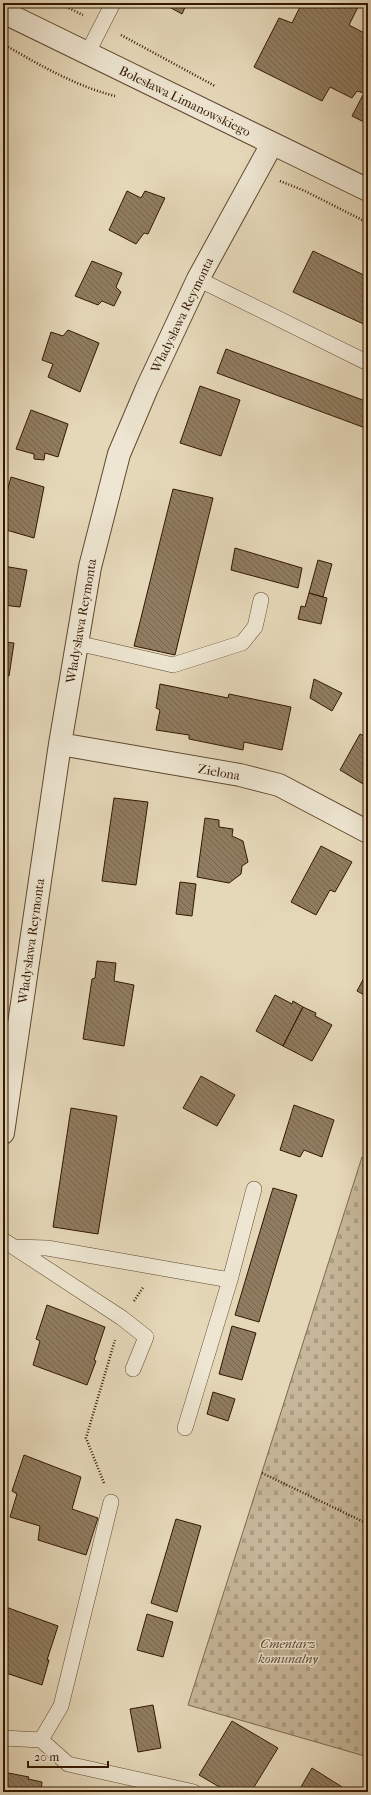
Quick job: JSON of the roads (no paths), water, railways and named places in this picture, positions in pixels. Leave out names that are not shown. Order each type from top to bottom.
[{"type":"street","name":"Bolesława Limanowskiego","points":[[3,12],[368,190]]},
{"type":"street","name":"Władysława Reymonta","points":[[3,1133],[60,744],[77,643],[90,567],[119,454],[147,388],[198,278],[272,144]]},
{"type":"street","name":"Zielona","points":[[60,744],[240,775],[279,785],[368,832]]},
{"type":"lane","points":[[87,54],[114,3]]},
{"type":"lane","points":[[198,278],[368,363]]},
{"type":"lane","points":[[77,643],[173,665],[242,643],[255,627],[261,600]]},
{"type":"lane","points":[[185,1428],[230,1280],[254,1189]]},
{"type":"lane","points":[[9,1243],[47,1248],[230,1280]]},
{"type":"lane","points":[[9,1243],[122,1318],[146,1337],[133,1369]]},
{"type":"lane","points":[[41,1740],[61,1706],[111,1502]]},
{"type":"lane","points":[[3,1738],[41,1740],[68,1764],[194,1792]]},
{"type":"park label","name":"Cmentarz komunalny","points":[[288,1650]]}]
